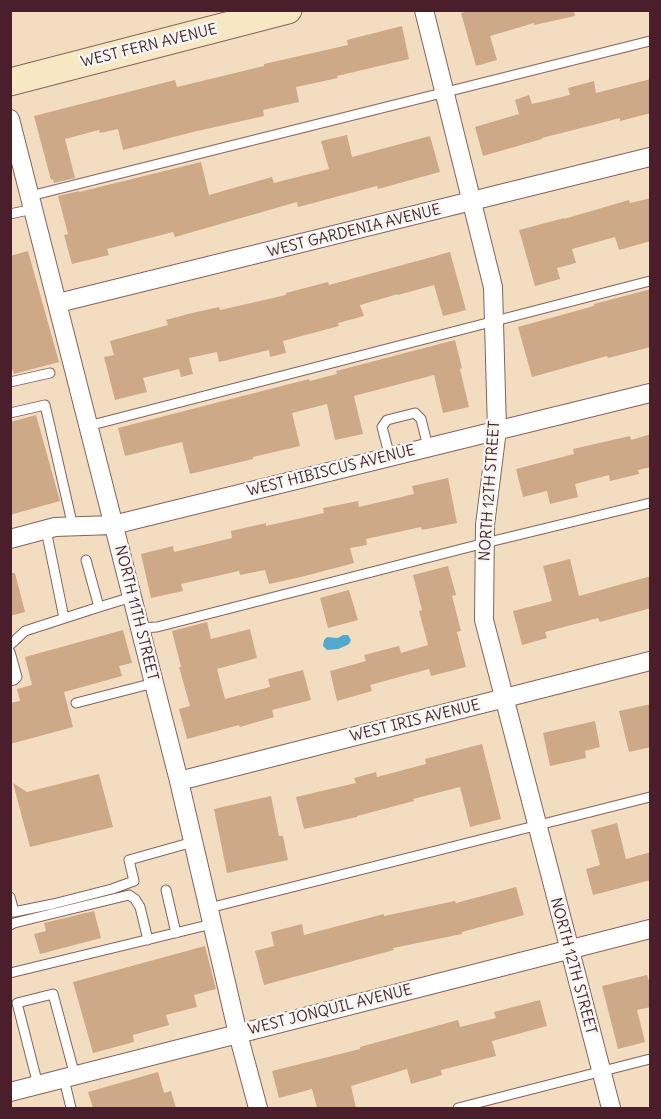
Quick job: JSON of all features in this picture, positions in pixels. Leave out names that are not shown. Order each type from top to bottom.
[{"type":"street","name":"WEST FERN AVENUE","points":[[10,82],[288,10]]},
{"type":"street","name":"NORTH 12TH STREET","points":[[424,10],[493,287],[497,430],[485,525],[484,620],[611,1108]]},
{"type":"street","name":"NORTH 11TH STREET","points":[[11,119],[179,781],[238,1034],[258,1108]]},
{"type":"street","name":"WEST GARDENIA AVENUE","points":[[58,303],[651,157]]},
{"type":"street","name":"WEST HIBISCUS AVENUE","points":[[10,539],[55,527],[113,525],[651,393]]},
{"type":"street","name":"WEST IRIS AVENUE","points":[[179,781],[651,661]]},
{"type":"street","name":"WEST JONQUIL AVENUE","points":[[10,1092],[651,929]]},
{"type":"lane","points":[[10,214],[32,202],[651,41]]},
{"type":"lane","points":[[88,426],[651,281]]},
{"type":"lane","points":[[10,382],[50,373]]},
{"type":"lane","points":[[10,413],[45,405],[73,527]]},
{"type":"lane","points":[[390,457],[382,427],[387,420],[415,413],[421,419],[428,447]]},
{"type":"lane","points":[[140,628],[157,627],[651,503]]},
{"type":"lane","points":[[46,530],[64,618]]},
{"type":"lane","points":[[86,560],[99,607]]},
{"type":"lane","points":[[10,645],[25,631],[132,597]]},
{"type":"lane","points":[[10,652],[17,677],[10,681]]},
{"type":"lane","points":[[76,703],[154,683]]},
{"type":"lane","points":[[10,973],[176,933],[211,916],[651,797]]},
{"type":"lane","points":[[10,897],[14,912],[112,889],[134,881],[129,860],[193,842]]},
{"type":"lane","points":[[166,890],[176,933]]},
{"type":"lane","points":[[10,925],[129,895],[140,907],[148,940]]},
{"type":"lane","points":[[38,1085],[17,1003],[53,994],[69,1078],[70,1108]]},
{"type":"lane","points":[[458,1108],[651,1059]]},
{"type":"water","points":[[348,635],[351,640],[349,644],[338,649],[327,650],[323,646],[327,637],[338,638]]},
{"type":"building","points":[[472,10],[574,10],[575,16],[534,25],[534,23],[490,36],[497,60],[476,66],[461,13]]},
{"type":"building","points":[[402,26],[409,59],[296,87],[299,102],[263,110],[264,116],[123,150],[118,129],[100,133],[99,130],[65,139],[75,178],[54,183],[53,179],[51,180],[34,116],[175,80],[177,87],[264,66],[264,64],[348,45],[347,40]]},
{"type":"building","points":[[651,79],[651,113],[620,121],[620,118],[483,156],[475,127],[519,114],[515,100],[529,95],[532,104],[570,95],[568,88],[594,81],[596,93]]},
{"type":"building","points":[[347,135],[352,157],[430,136],[440,172],[298,207],[297,202],[175,237],[173,232],[107,249],[109,255],[72,264],[64,235],[68,234],[58,196],[201,162],[209,195],[272,177],[274,183],[329,169],[321,141]]},
{"type":"building","points":[[651,198],[651,241],[619,250],[615,237],[572,249],[576,263],[557,268],[560,279],[535,286],[519,230],[629,200],[630,203]]},
{"type":"building","points":[[28,251],[59,362],[14,374],[10,363],[10,256]]},
{"type":"building","points":[[450,252],[466,310],[443,316],[434,285],[398,294],[360,305],[364,316],[338,323],[339,326],[283,341],[286,353],[270,357],[269,350],[219,362],[217,352],[189,358],[193,374],[181,377],[179,369],[143,378],[147,392],[115,400],[104,357],[114,355],[110,341],[168,325],[166,320],[188,314],[219,307],[220,310],[286,295],[286,293],[328,282],[329,285]]},
{"type":"building","points":[[651,289],[651,347],[608,358],[607,356],[532,377],[518,327]]},
{"type":"building","points":[[455,340],[469,407],[443,413],[434,375],[354,396],[363,434],[335,440],[327,404],[292,413],[300,446],[253,457],[253,459],[190,474],[182,442],[125,456],[118,428],[309,379],[310,381],[337,374],[336,371]]},
{"type":"building","points":[[36,415],[60,501],[10,515],[10,422]]},
{"type":"building","points":[[651,434],[651,467],[638,470],[639,474],[610,481],[609,475],[575,484],[578,497],[550,504],[547,491],[523,497],[516,469],[574,454],[573,449],[630,436],[631,440]]},
{"type":"building","points":[[448,478],[457,523],[422,530],[421,527],[366,539],[367,545],[350,548],[354,563],[301,577],[269,584],[265,570],[240,575],[239,571],[181,584],[183,591],[151,598],[141,554],[173,546],[174,552],[232,538],[231,531],[324,513],[323,508],[358,501],[359,507],[414,494],[412,486]]},
{"type":"building","points":[[570,559],[579,596],[651,576],[651,608],[600,622],[598,618],[545,632],[547,638],[522,645],[513,611],[552,601],[543,566]]},
{"type":"building","points":[[448,566],[456,595],[452,596],[461,631],[457,632],[466,667],[431,676],[429,669],[370,685],[372,691],[337,701],[330,671],[366,661],[364,655],[399,646],[401,653],[428,645],[413,575]]},
{"type":"building","points":[[10,573],[15,573],[25,612],[10,616]]},
{"type":"building","points":[[349,590],[358,620],[328,628],[320,598]]},
{"type":"building","points":[[207,622],[211,639],[250,629],[257,658],[217,669],[225,699],[270,687],[268,679],[303,670],[311,700],[272,710],[274,717],[187,739],[179,709],[190,706],[172,631]]},
{"type":"building","points":[[123,630],[132,663],[119,666],[122,676],[64,692],[73,727],[10,744],[10,703],[20,701],[17,689],[32,685],[25,657]]},
{"type":"building","points":[[651,704],[651,747],[629,752],[619,711]]},
{"type":"building","points":[[595,721],[600,747],[585,751],[586,758],[550,766],[543,733]]},
{"type":"building","points":[[482,744],[501,819],[470,827],[460,787],[357,817],[304,829],[296,797],[356,783],[354,778],[376,772],[377,777],[426,764],[425,759]]},
{"type":"building","points":[[99,774],[113,827],[30,847],[13,783],[27,792]]},
{"type":"building","points":[[271,796],[279,836],[283,836],[288,860],[227,873],[214,809]]},
{"type":"building","points":[[617,823],[626,859],[651,852],[651,880],[593,895],[586,869],[600,865],[591,830]]},
{"type":"building","points":[[516,887],[524,915],[462,932],[462,934],[393,948],[394,950],[264,985],[255,951],[274,946],[271,932],[302,924],[304,935],[384,914],[384,916],[455,901],[456,903]]},
{"type":"building","points":[[94,911],[101,938],[40,954],[34,934],[46,931],[44,923]]},
{"type":"building","points":[[205,946],[216,989],[194,995],[197,1007],[166,1015],[169,1025],[133,1035],[134,1042],[93,1053],[73,982]]},
{"type":"building","points":[[647,975],[651,987],[651,1007],[637,1010],[645,1042],[618,1049],[602,986]]},
{"type":"building","points":[[540,1000],[547,1026],[492,1041],[496,1056],[441,1070],[442,1075],[411,1084],[407,1069],[351,1086],[356,1108],[317,1108],[312,1089],[279,1098],[272,1071],[360,1049],[360,1047],[458,1020],[460,1027],[496,1018],[494,1012]]},
{"type":"building","points":[[158,1072],[164,1093],[171,1091],[176,1108],[93,1108],[88,1092]]}]
